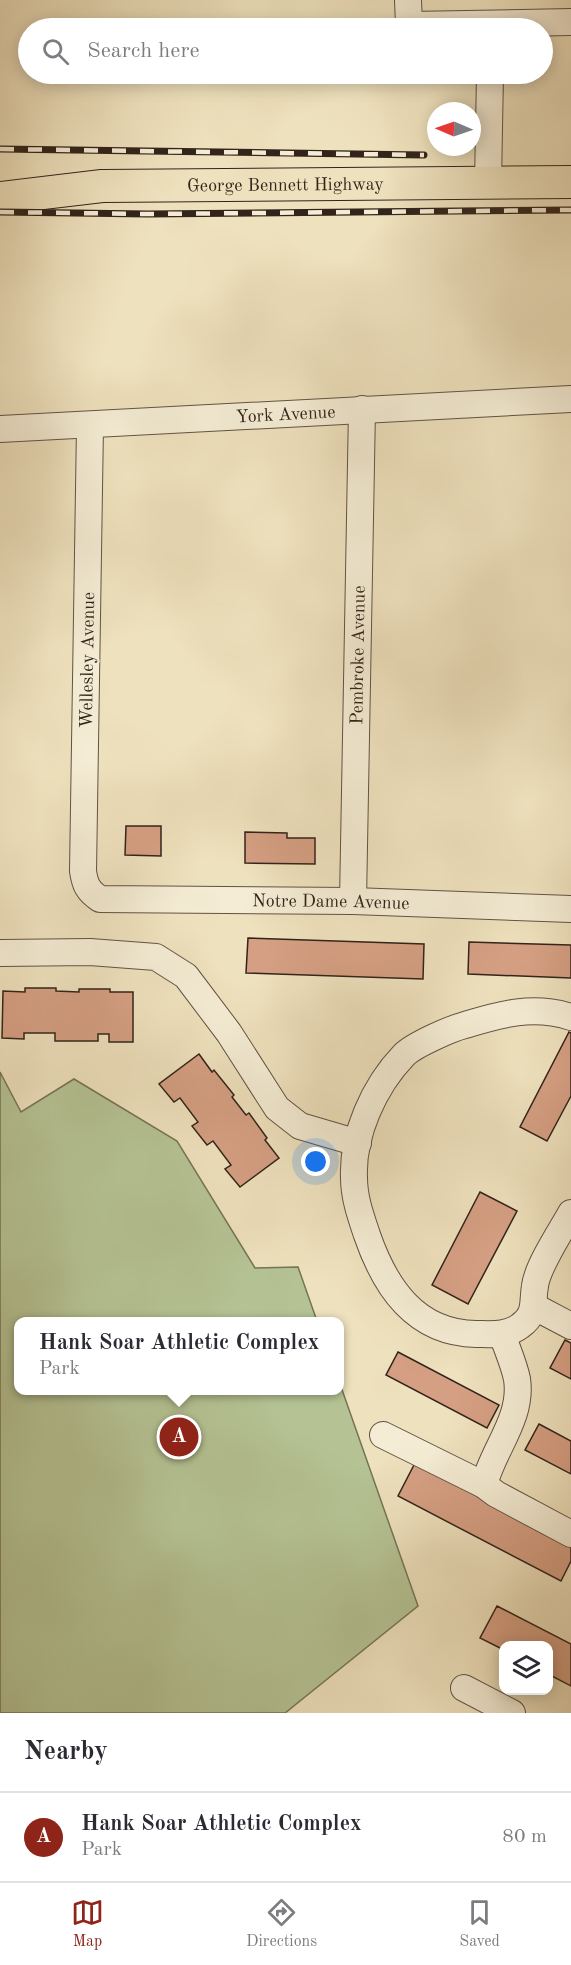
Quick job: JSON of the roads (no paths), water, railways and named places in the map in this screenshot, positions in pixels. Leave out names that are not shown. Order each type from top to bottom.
[{"type":"main road","name":"George Bennett Highway","points":[[0,198],[102,186],[571,182]]},
{"type":"street","points":[[408,0],[415,18]]},
{"type":"street","points":[[553,22],[571,22]]},
{"type":"street","points":[[488,183],[490,84]]},
{"type":"street","name":"York Avenue","points":[[0,429],[571,399]]},
{"type":"street","name":"Pembroke Avenue","points":[[353,902],[362,409]]},
{"type":"street","name":"Wellesley Avenue","points":[[90,426],[83,871],[84,884],[91,893]]},
{"type":"street","name":"Notre Dame Avenue","points":[[91,893],[100,899],[353,902],[571,909]]},
{"type":"street","points":[[0,953],[90,952],[156,957],[186,976],[229,1033],[277,1108],[300,1125],[358,1143]]},
{"type":"street","points":[[571,1017],[554,1012],[507,1012],[450,1029],[405,1053],[379,1088],[360,1130],[354,1178],[359,1212],[375,1258],[398,1297],[430,1324],[459,1334],[502,1334],[520,1326],[535,1307],[534,1285],[571,1213]]},
{"type":"street","points":[[535,1307],[571,1326]]},
{"type":"street","points":[[484,1485],[514,1414],[518,1397],[516,1378],[502,1334]]},
{"type":"street","points":[[384,1435],[484,1485],[496,1494],[571,1534]]},
{"type":"street","points":[[464,1688],[512,1713]]},
{"type":"railway","points":[[0,149],[424,155]]},
{"type":"railway","points":[[0,212],[148,214],[571,210]]},
{"type":"place","name":"Hank Soar Athletic Complex","points":[[179,1437]]}]
